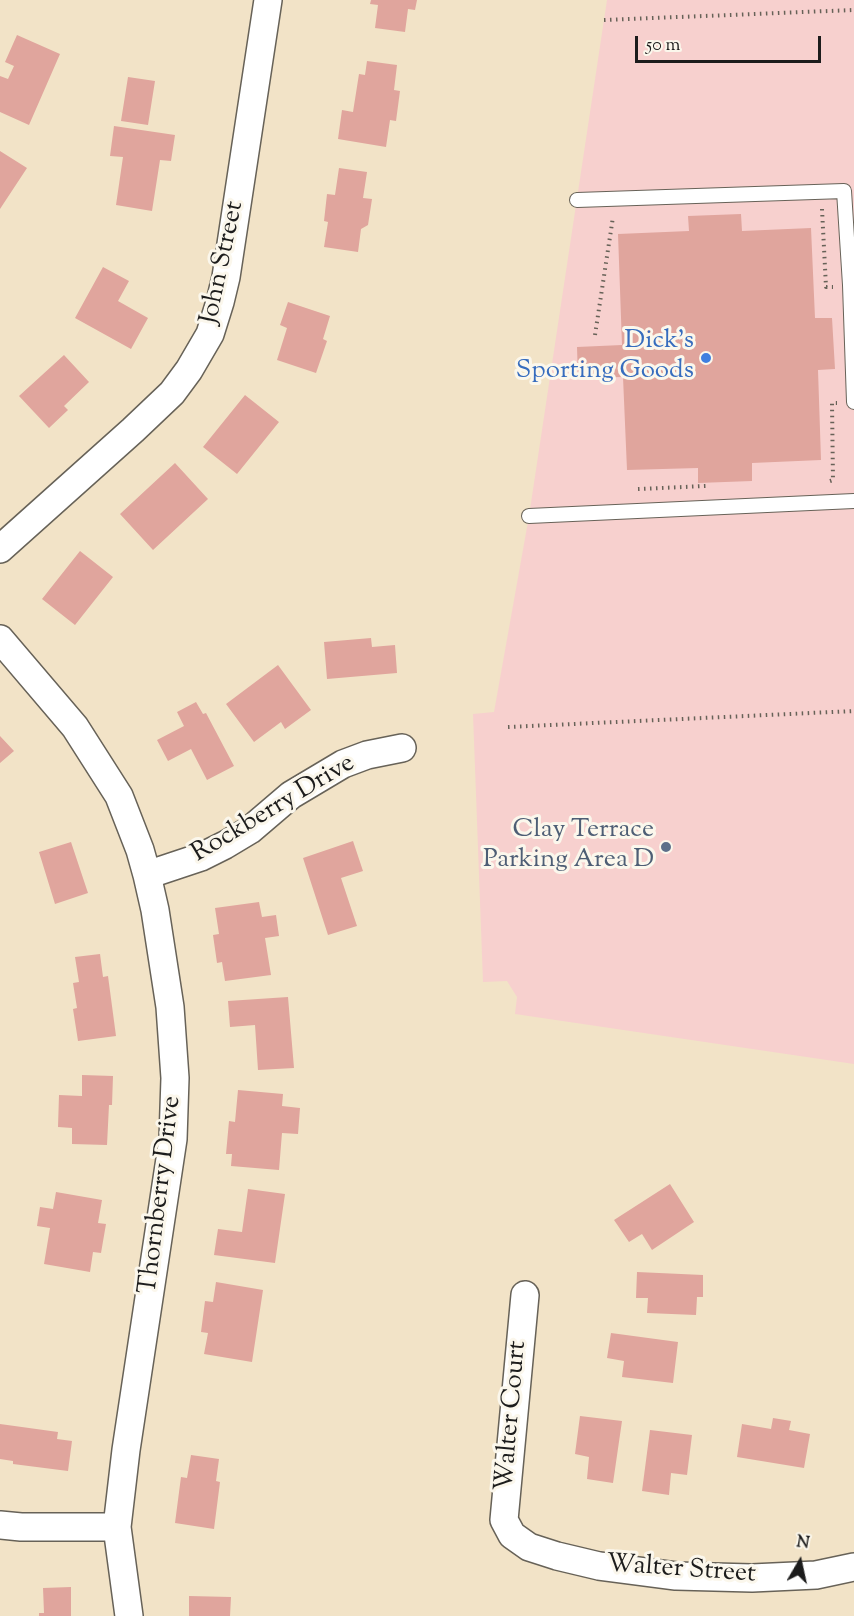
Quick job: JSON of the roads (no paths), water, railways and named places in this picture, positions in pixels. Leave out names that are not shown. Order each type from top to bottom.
[{"type":"street","name":"John Street","points":[[0,549],[172,393],[189,370],[210,334],[226,277],[268,0]]},
{"type":"street","name":"Thornberry Drive","points":[[0,639],[61,708],[107,774],[119,796],[147,875],[170,1007],[175,1109],[169,1169],[126,1450],[117,1527],[129,1616]]},
{"type":"street","name":"Rockberry Drive","points":[[147,875],[201,857],[225,845],[250,830],[291,795],[343,764],[367,755],[402,748]]},
{"type":"street","name":"Walter Court","points":[[512,1535],[504,1520],[525,1295]]},
{"type":"street","points":[[0,1525],[117,1527]]},
{"type":"street","name":"Walter Street","points":[[512,1535],[529,1547],[557,1556],[599,1566],[676,1576],[752,1578],[816,1575],[854,1567]]},
{"type":"lane","points":[[577,200],[844,191],[852,314],[854,402]]},
{"type":"lane","points":[[529,516],[854,501]]},
{"type":"place","name":"Dick's Sporting Goods","points":[[706,358]]},
{"type":"place","name":"Clay Terrace Parking Area D","points":[[666,847]]}]
